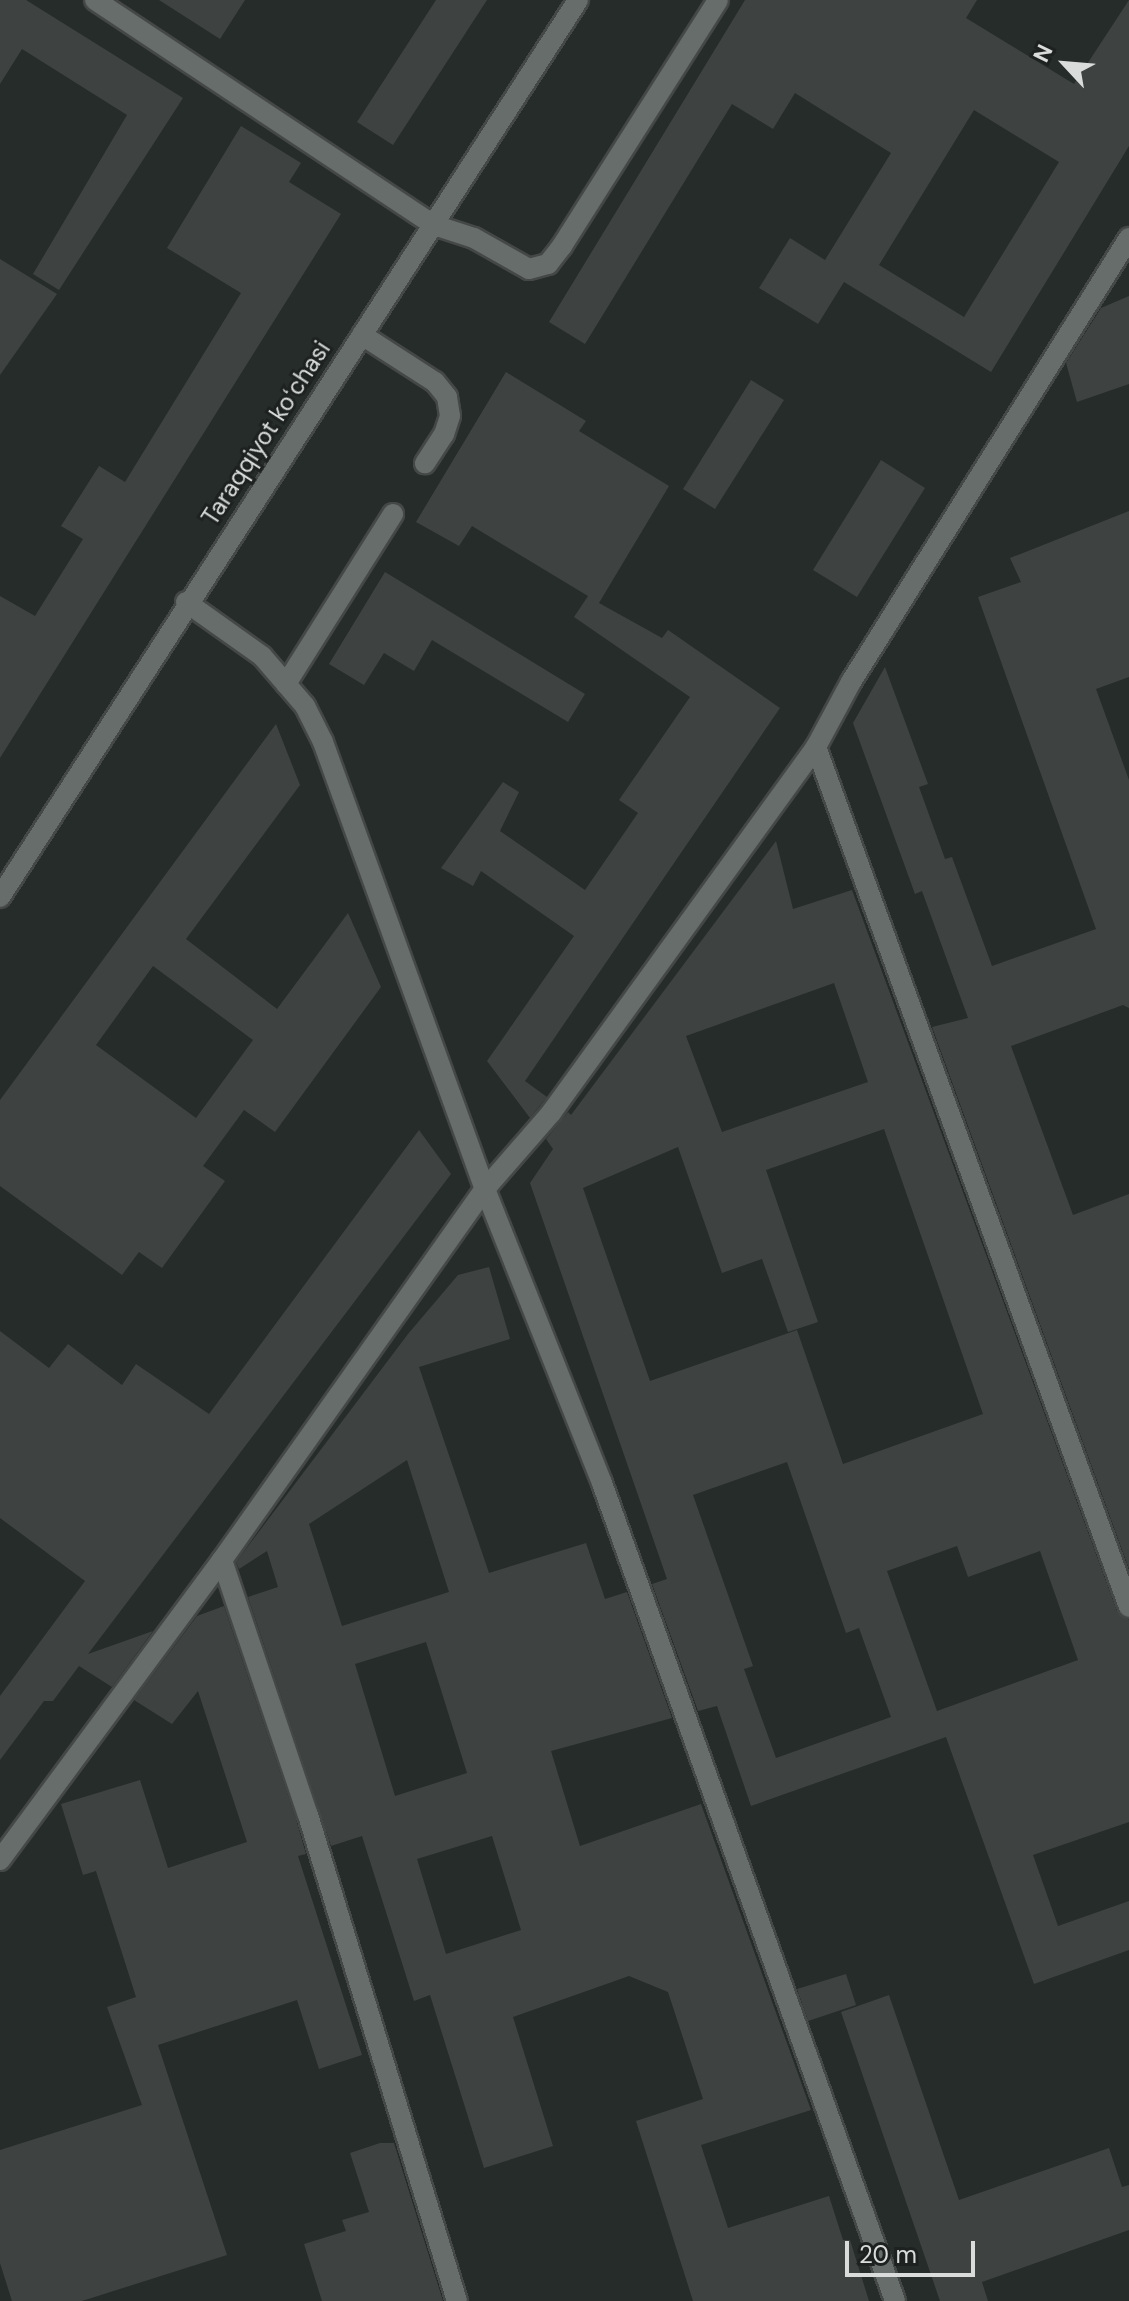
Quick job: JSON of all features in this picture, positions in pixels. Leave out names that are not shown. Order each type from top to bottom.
[{"type":"street","points":[[95,0],[434,225],[474,238],[529,269],[548,264],[718,0]]},
{"type":"street","name":"Taraqqiyot koʻchasi","points":[[0,897],[186,602],[578,0]]},
{"type":"street","points":[[0,1860],[222,1560],[485,1189],[551,1113],[816,747],[851,682],[1126,251]]},
{"type":"street","points":[[362,335],[435,382],[447,397],[450,416],[444,434],[425,463]]},
{"type":"street","points":[[286,684],[393,514]]},
{"type":"street","points":[[186,602],[262,656],[286,684],[323,742],[485,1189],[602,1483],[895,2301]]},
{"type":"street","points":[[816,747],[1129,1607]]},
{"type":"street","points":[[222,1560],[308,1815],[457,2301]]},
{"type":"building","points":[[0,0],[26,0],[183,98],[59,290],[33,274],[127,115],[22,49],[0,84]]},
{"type":"building","points":[[159,0],[245,0],[220,39]]},
{"type":"building","points":[[436,0],[487,0],[393,145],[357,122]]},
{"type":"building","points":[[745,0],[977,0],[966,18],[1074,84],[1129,0],[1129,146],[991,372],[844,282],[818,324],[759,288],[790,238],[825,260],[891,153],[795,93],[773,129],[732,104],[585,344],[549,322]],"holes":[[[974,110],[1059,162],[964,317],[879,265]]]},
{"type":"building","points":[[241,126],[301,163],[289,182],[341,214],[0,758],[0,596],[35,616],[83,539],[61,526],[99,466],[125,482],[241,293],[167,248]]},
{"type":"building","points":[[0,259],[57,294],[0,375]]},
{"type":"building","points":[[1129,296],[1129,384],[1077,402],[1066,363],[1101,308]]},
{"type":"building","points":[[506,372],[586,421],[579,431],[669,486],[599,603],[662,638],[668,630],[780,708],[525,1081],[547,1097],[530,1118],[487,1061],[574,936],[481,871],[473,886],[441,868],[503,782],[519,792],[500,831],[585,890],[638,813],[619,800],[690,697],[574,617],[588,596],[472,526],[459,546],[416,522]]},
{"type":"building","points":[[751,380],[784,400],[715,509],[683,489]]},
{"type":"building","points":[[881,460],[925,488],[857,597],[813,570]]},
{"type":"building","points":[[1129,511],[1129,677],[1096,689],[1129,780],[1129,1008],[1123,1005],[1011,1046],[1073,1215],[1129,1194],[1129,1569],[932,1027],[968,1018],[922,891],[915,894],[853,723],[885,667],[928,784],[919,787],[945,859],[952,857],[992,966],[1096,929],[978,597],[1021,582],[1010,558]]},
{"type":"building","points":[[385,572],[585,694],[568,722],[432,640],[414,671],[384,653],[364,685],[329,664]]},
{"type":"building","points":[[276,724],[300,785],[186,939],[277,1009],[348,913],[381,987],[275,1132],[244,1110],[203,1166],[225,1181],[162,1268],[139,1252],[122,1275],[0,1186],[0,1100]],"holes":[[[153,966],[253,1040],[196,1118],[96,1045]]]},
{"type":"building","points":[[776,841],[793,909],[852,890],[1117,1611],[1129,1620],[1129,1822],[1033,1855],[1058,1926],[1129,1901],[1129,1950],[1034,1984],[946,1737],[751,1806],[717,1706],[698,1711],[652,1584],[667,1579],[530,1183],[553,1149],[546,1139],[568,1112],[571,1115]],"holes":[[[834,983],[868,1082],[722,1132],[686,1036]],[[884,1129],[983,1414],[843,1464],[797,1330],[650,1381],[583,1188],[678,1147],[722,1273],[762,1259],[788,1332],[818,1322],[766,1170]],[[787,1462],[846,1633],[859,1628],[891,1717],[776,1758],[744,1669],[753,1666],[693,1495]],[[957,1546],[968,1577],[1040,1551],[1078,1660],[937,1711],[887,1571]]]},
{"type":"building","points":[[419,1130],[451,1174],[88,1654],[153,1631],[112,1687],[79,1666],[53,1701],[44,1701],[0,1760],[0,1696],[85,1581],[0,1518],[0,1331],[49,1368],[68,1344],[122,1385],[136,1364],[209,1414]]},
{"type":"building","points":[[489,1267],[510,1339],[419,1367],[489,1573],[586,1543],[605,1599],[627,1592],[672,1718],[551,1751],[580,1846],[701,1804],[811,2110],[701,2145],[728,2228],[829,2196],[843,2240],[850,2240],[869,2301],[693,2301],[636,2121],[703,2099],[668,1992],[629,1976],[513,2017],[553,2146],[484,2168],[430,1995],[414,2001],[362,1836],[331,1846],[248,1597],[278,1587],[267,1551],[239,1569],[236,1562],[408,1334],[458,1275]],"holes":[[[407,1460],[449,1592],[342,1626],[309,1524]],[[426,1642],[467,1773],[395,1796],[355,1664]],[[492,1836],[521,1930],[446,1954],[417,1859]]]},
{"type":"building","points":[[224,1606],[296,1819],[306,1854],[298,1856],[362,2055],[319,2069],[297,2000],[158,2045],[227,2255],[82,2301],[12,2301],[0,2263],[0,2150],[142,2105],[107,2007],[136,1997],[96,1871],[83,1875],[61,1804],[140,1780],[168,1868],[247,1842],[198,1691],[172,1724],[134,1700],[197,1616]]},
{"type":"building","points":[[846,1974],[856,2005],[808,2021],[797,1989]]},
{"type":"building","points":[[889,1995],[959,2200],[1109,2148],[1122,2187],[1129,2185],[1129,2230],[982,2282],[988,2301],[940,2301],[841,2012]]},
{"type":"building","points":[[380,2143],[394,2143],[443,2301],[322,2301],[304,2244],[346,2231],[342,2220],[369,2212],[350,2153]]}]
